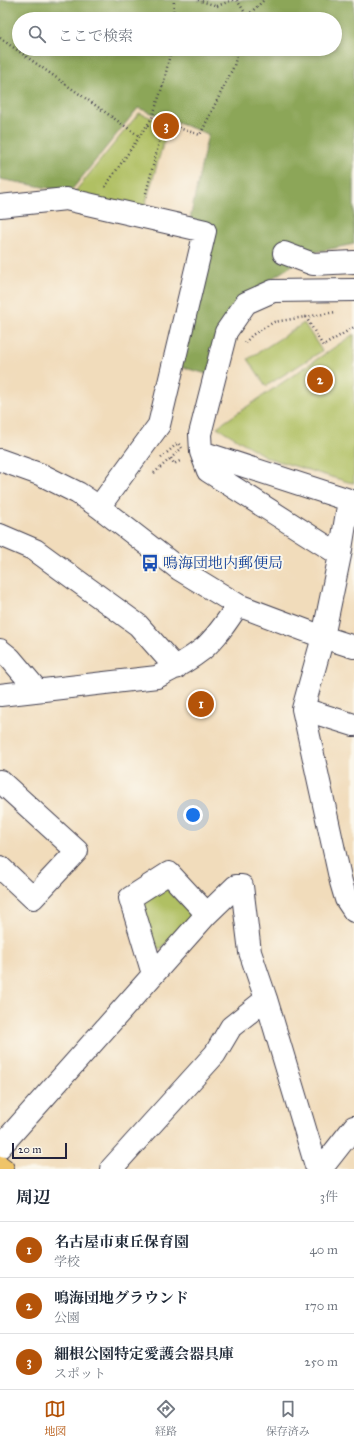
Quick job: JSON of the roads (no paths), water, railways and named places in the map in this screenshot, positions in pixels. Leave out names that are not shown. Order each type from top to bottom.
[{"type":"street","points":[[0,206],[66,199],[205,231],[159,424],[99,507]]},
{"type":"street","points":[[284,253],[313,264],[354,262]]},
{"type":"street","points":[[340,555],[208,471],[201,452],[200,434],[226,332],[246,303],[273,291],[354,290]]},
{"type":"street","points":[[201,452],[349,500],[340,555],[323,637],[303,709],[341,882],[346,899],[354,911]]},
{"type":"street","points":[[0,460],[42,475],[78,493],[99,507],[179,569],[238,605],[354,647]]},
{"type":"street","points":[[0,535],[35,550],[138,625],[176,668]]},
{"type":"street","points":[[0,694],[157,677],[176,668],[204,648],[224,626],[238,605]]},
{"type":"street","points":[[0,650],[10,658],[37,690]]},
{"type":"street","points":[[303,709],[354,725]]},
{"type":"street","points":[[0,781],[77,850],[33,898],[0,867]]},
{"type":"street","points":[[153,974],[130,898],[169,873],[207,914]]},
{"type":"street","points":[[0,1147],[207,914],[236,886],[242,886],[250,952],[266,999],[317,1169]]},
{"type":"street","points":[[111,1169],[215,1054],[231,1027],[266,999]]},
{"type":"street","points":[[321,1169],[354,1127]]},
{"type":"place","name":"細根公園特定愛護会器具庫","points":[[166,126]]},
{"type":"place","name":"鳴海団地グラウンド","points":[[320,380]]},
{"type":"place","name":"鳴海団地内郵便局","points":[[150,563]]},
{"type":"place","name":"名古屋市東丘保育園","points":[[201,704]]}]
